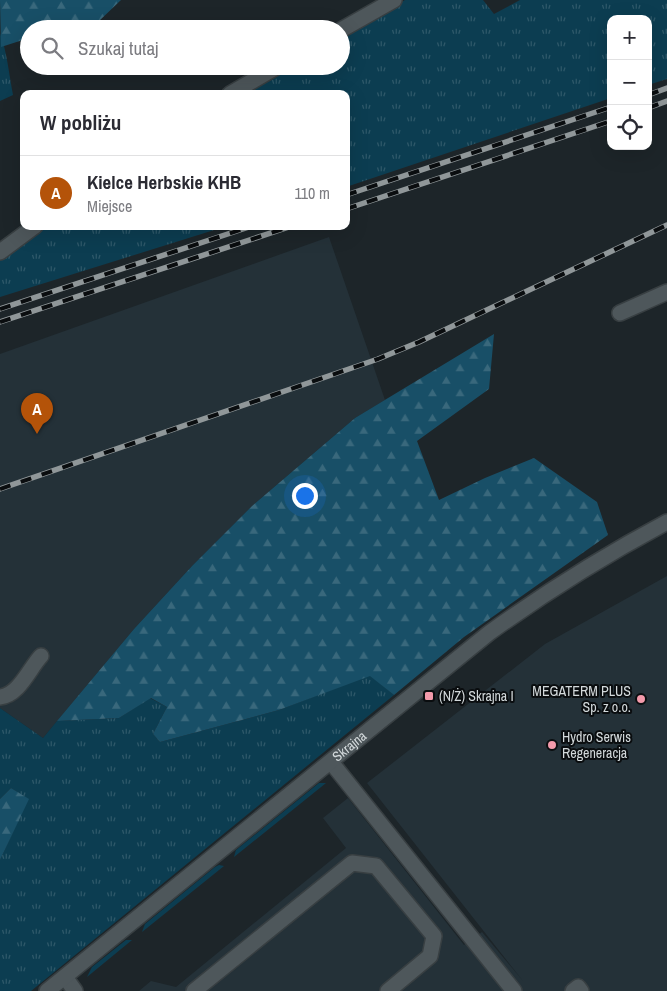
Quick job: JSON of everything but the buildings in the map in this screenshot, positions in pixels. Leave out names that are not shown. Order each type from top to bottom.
[{"type":"street","points":[[350,25],[394,0]]},
{"type":"street","points":[[237,90],[263,75]]},
{"type":"street","points":[[0,252],[30,230]]},
{"type":"street","points":[[620,314],[667,292]]},
{"type":"street","name":"Skrajna","points":[[47,991],[489,634],[534,601],[600,559],[667,522]]},
{"type":"street","points":[[0,697],[9,695],[16,689],[42,656]]},
{"type":"street","points":[[331,762],[514,991]]},
{"type":"street","points":[[194,991],[352,863],[376,866],[434,936],[430,956],[388,991]]},
{"type":"street","points":[[65,977],[75,991]]},
{"type":"street","points":[[573,991],[578,987],[581,991]]},
{"type":"shaded area","points":[[329,237],[385,400],[355,418],[252,506],[192,566],[134,629],[43,738],[0,708],[0,354]]},
{"type":"shaded area","points":[[667,576],[667,991],[139,991],[151,981],[176,987],[346,848],[323,818],[348,798],[464,945],[482,932],[523,981],[367,783],[545,644]]},
{"type":"green space","points":[[0,0],[121,0],[100,20],[20,20],[20,41],[1,47]]},
{"type":"green space","points":[[405,0],[483,0],[494,14],[520,0],[667,0],[667,79],[652,84],[652,15],[607,15],[607,99],[350,186],[350,90],[248,90],[274,75],[350,75],[350,31]]},
{"type":"green space","points":[[0,33],[13,95],[0,101]]},
{"type":"green space","points":[[40,230],[214,230],[0,297],[0,260]]},
{"type":"green space","points":[[494,334],[489,389],[417,441],[439,500],[485,478],[534,458],[597,502],[608,535],[464,637],[394,695],[370,676],[279,710],[160,742],[153,734],[167,707],[151,698],[119,718],[57,721],[134,629],[192,566],[252,506],[355,418]]},
{"type":"green space","points":[[370,675],[394,695],[31,991],[0,991],[0,860],[28,799],[11,788],[0,799],[0,708],[43,738],[57,721],[119,718],[150,698],[167,707],[153,734],[160,742],[279,710]]},
{"type":"green space","points":[[319,783],[326,783],[234,857],[236,850]]},
{"type":"green space","points":[[11,788],[29,799],[0,860],[0,799]]},
{"type":"green space","points":[[219,865],[224,866],[142,932],[145,924]]},
{"type":"green space","points":[[126,940],[132,940],[87,977],[92,967]]},
{"type":"railway","points":[[652,94],[667,88]]},
{"type":"railway","points":[[652,107],[667,101]]},
{"type":"railway","points":[[350,194],[607,108]]},
{"type":"railway","points":[[350,208],[607,122]]},
{"type":"railway","points":[[0,489],[378,359],[419,342],[667,225]]},
{"type":"railway","points":[[0,309],[240,230]]},
{"type":"railway","points":[[0,322],[280,230]]},
{"type":"place","name":"Kielce Herbskie KHB","points":[[37,434]]},
{"type":"place","name":"(N/Ż) Skrajna I","points":[[429,696]]},
{"type":"place","name":"MEGATERM PLUS Sp. z o.o.","points":[[641,699]]},
{"type":"place","name":"Hydro Serwis Regeneracja","points":[[552,745]]}]
